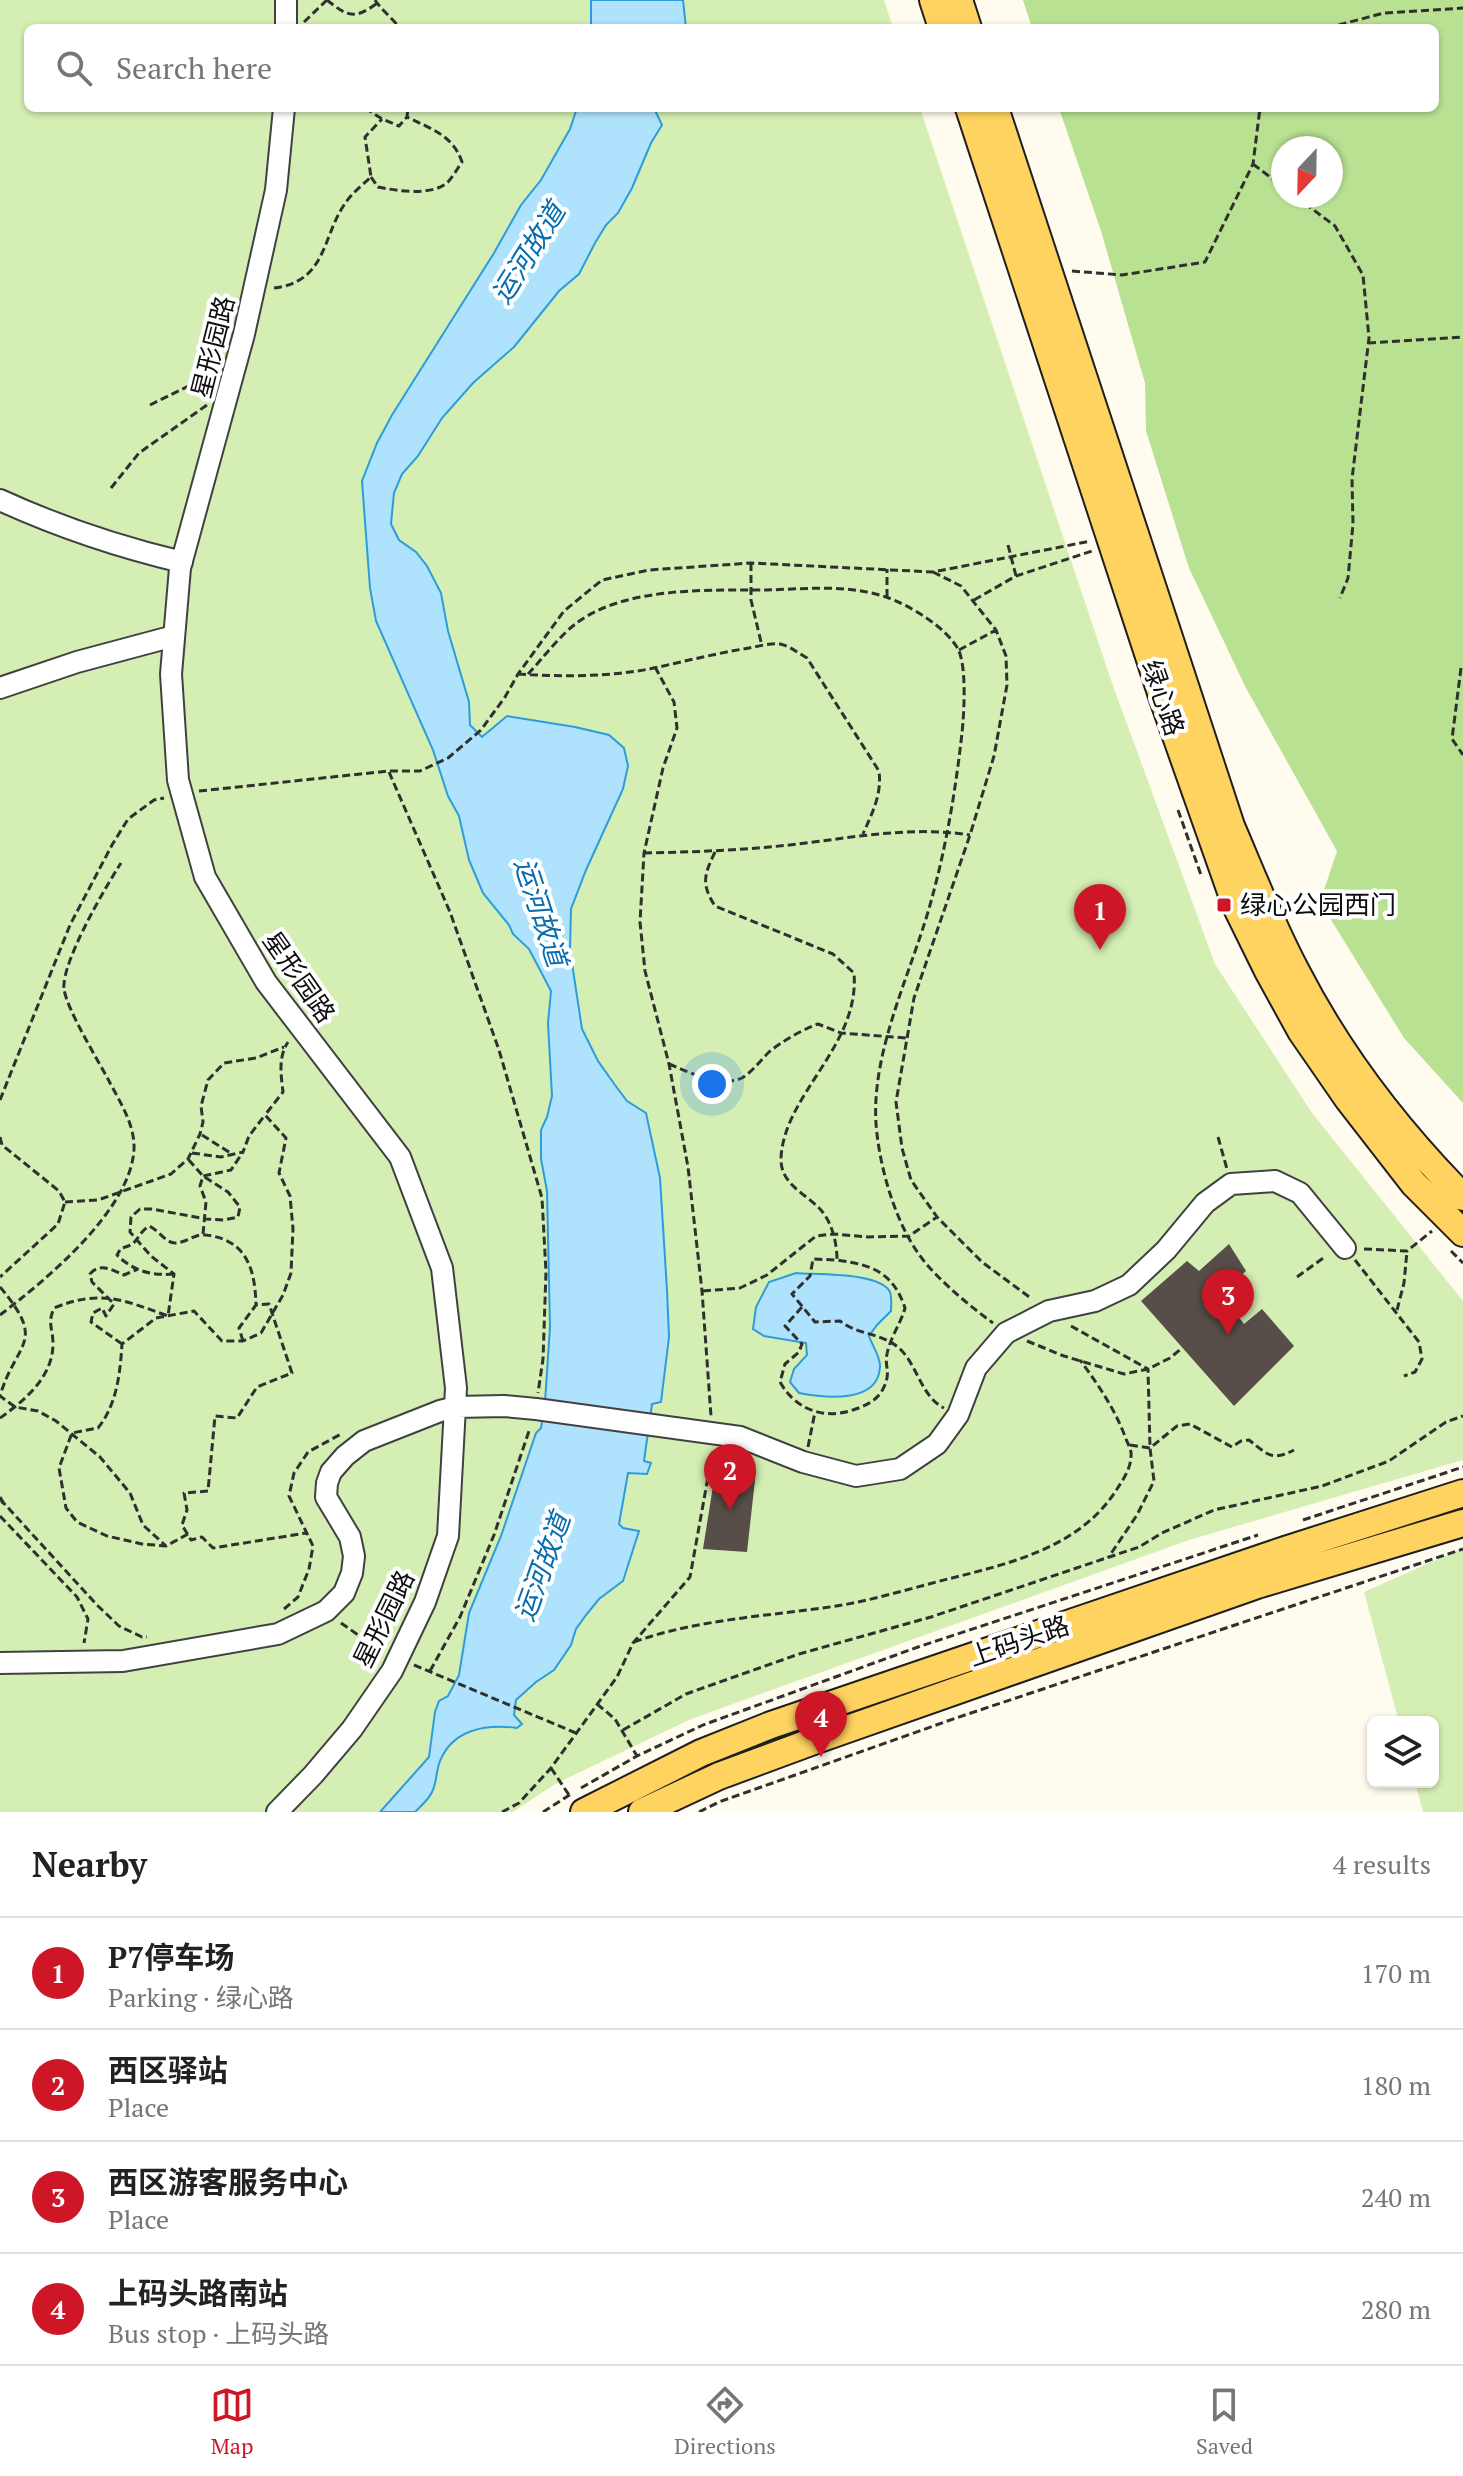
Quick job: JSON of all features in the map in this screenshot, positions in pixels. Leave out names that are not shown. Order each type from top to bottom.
[{"type":"main road","points":[[933,0],[941,24]]},
{"type":"main road","points":[[959,0],[967,24]]},
{"type":"main road","name":"绿心路","points":[[970,112],[1111,542],[1236,906],[1301,1031],[1348,1099],[1414,1184],[1463,1233]]},
{"type":"main road","name":"绿心路","points":[[996,112],[1231,826],[1264,904],[1296,971],[1334,1039],[1386,1111],[1463,1197]]},
{"type":"main road","name":"上码头路","points":[[577,1803],[771,1725],[1285,1550],[1463,1493]]},
{"type":"main road","name":"上码头路","points":[[642,1812],[719,1776],[819,1739],[1257,1585],[1463,1523]]},
{"type":"main road","points":[[701,1753],[703,1770],[719,1776]]},
{"type":"street","points":[[286,0],[286,24]]},
{"type":"street","name":"星形园路","points":[[277,1812],[352,1729],[392,1671],[425,1602],[448,1536],[456,1407],[442,1268],[400,1157],[266,982],[205,877],[178,780],[171,674],[182,562],[254,290],[276,190],[284,112]]},
{"type":"street","points":[[0,500],[65,528],[182,562]]},
{"type":"street","points":[[0,688],[77,662],[174,636]]},
{"type":"street","points":[[0,1663],[136,1659],[278,1634],[326,1611],[344,1593],[352,1573],[354,1556],[350,1537],[326,1497],[331,1472],[364,1441],[440,1411],[456,1407],[504,1406],[537,1409],[740,1437],[803,1462],[856,1476],[900,1469],[937,1444],[958,1415],[976,1368],[1006,1333],[1049,1311],[1095,1301],[1129,1285],[1166,1250],[1205,1203],[1231,1184],[1275,1181],[1300,1193],[1345,1248]]},
{"type":"path","points":[[302,24],[327,0],[343,13],[357,15],[376,2],[397,24]]},
{"type":"path","points":[[1342,24],[1384,13],[1463,8]]},
{"type":"path","points":[[371,112],[399,126],[408,112]]},
{"type":"path","points":[[1072,271],[1122,275],[1205,262],[1253,164],[1260,112]]},
{"type":"path","points":[[382,119],[365,137],[371,177],[378,187],[394,191],[437,189],[448,182],[462,162],[457,146],[407,117]]},
{"type":"path","points":[[1253,164],[1271,178]]},
{"type":"path","points":[[254,290],[283,287],[303,277],[321,258],[344,204],[371,177]]},
{"type":"path","points":[[1311,208],[1335,226],[1363,275],[1368,343],[1352,479],[1353,524],[1348,578],[1340,598]]},
{"type":"path","points":[[1368,343],[1463,337]]},
{"type":"path","points":[[150,405],[224,367],[240,348]]},
{"type":"path","points":[[111,488],[139,453],[229,388]]},
{"type":"path","points":[[0,1100],[70,925],[128,819],[154,800],[182,793],[389,771],[420,771],[448,758],[481,730],[564,611],[602,580],[649,570],[751,563],[933,572],[1111,542]]},
{"type":"path","points":[[974,600],[1016,576],[1111,542]]},
{"type":"path","points":[[1008,545],[1016,576]]},
{"type":"path","points":[[751,563],[751,600],[762,646]]},
{"type":"path","points":[[887,569],[887,597]]},
{"type":"path","points":[[933,572],[961,586],[996,630],[1006,656],[1007,685],[994,756],[914,998],[896,1102],[902,1148],[911,1180],[937,1217],[982,1262],[1094,1341],[1148,1369]]},
{"type":"path","points":[[528,674],[577,623],[609,604],[653,595],[751,590],[859,590],[887,597],[923,614],[959,650],[964,680],[956,783],[934,893],[886,1038],[877,1093],[876,1132],[894,1210],[927,1266],[967,1304],[1006,1333],[1124,1374],[1148,1369],[1182,1348]]},
{"type":"path","points":[[959,650],[996,630]]},
{"type":"path","points":[[518,674],[557,677],[599,675],[762,646],[778,644],[790,648],[807,658],[879,771],[877,803],[863,834]]},
{"type":"path","points":[[502,1812],[519,1803],[551,1768],[617,1677],[633,1643],[690,1577],[710,1466],[712,1434],[702,1291],[688,1167],[669,1064],[645,971],[640,922],[644,853],[663,768],[677,728],[674,702],[655,667]]},
{"type":"path","points":[[1461,668],[1452,739],[1463,755]]},
{"type":"path","points":[[389,771],[450,912],[499,1050],[542,1198],[546,1272],[543,1359],[537,1409],[494,1535],[460,1617],[430,1671]]},
{"type":"path","points":[[644,853],[715,852],[863,834],[947,831],[970,835]]},
{"type":"path","points":[[715,852],[706,870],[704,890],[715,906],[833,954],[854,973],[855,993],[841,1033],[833,1052],[796,1111],[783,1139],[781,1162],[789,1183],[822,1211],[834,1234],[837,1260]]},
{"type":"path","points":[[0,1315],[62,1261],[106,1217],[129,1175],[134,1147],[128,1117],[64,991],[69,962],[121,863]]},
{"type":"path","points":[[669,1064],[700,1076],[725,1081],[741,1078],[798,1032],[818,1024],[841,1033],[906,1038]]},
{"type":"path","points":[[203,1176],[231,1170],[249,1136],[283,1092],[280,1067],[284,1047],[300,1027]]},
{"type":"path","points":[[65,1202],[98,1200],[171,1174],[188,1159],[200,1134],[203,1122],[201,1106],[208,1080],[224,1063],[256,1058],[284,1047]]},
{"type":"path","points":[[72,1433],[98,1428],[109,1414],[119,1379],[122,1344],[156,1318],[194,1311],[222,1341],[243,1341],[261,1333],[291,1273],[293,1229],[290,1196],[279,1173],[286,1138],[265,1115]]},
{"type":"path","points":[[200,1134],[232,1154]]},
{"type":"path","points":[[0,1137],[2,1145],[59,1191],[65,1202],[58,1224],[0,1277]]},
{"type":"path","points":[[1218,1137],[1231,1184]]},
{"type":"path","points":[[192,1153],[221,1157],[243,1152]]},
{"type":"path","points":[[174,1274],[137,1242],[130,1232],[131,1217],[140,1209],[152,1209],[224,1220],[238,1217],[240,1207],[228,1192],[203,1176],[188,1159]]},
{"type":"path","points":[[203,1176],[200,1186],[206,1202],[203,1234]]},
{"type":"path","points":[[702,1291],[740,1288],[767,1275],[816,1236],[909,1236],[937,1217]]},
{"type":"path","points":[[174,1274],[155,1275],[124,1262],[117,1255],[121,1248],[137,1242],[142,1231],[149,1226],[165,1239],[176,1243],[203,1234],[231,1243],[249,1261],[255,1282],[256,1305],[239,1328],[243,1341]]},
{"type":"path","points":[[1297,1277],[1327,1256],[1345,1248],[1407,1251],[1432,1231]]},
{"type":"path","points":[[1345,1248],[1419,1342],[1422,1359],[1415,1372],[1404,1376]]},
{"type":"path","points":[[1397,1312],[1407,1251]]},
{"type":"path","points":[[802,1307],[785,1326],[802,1344],[799,1352],[785,1364],[780,1382],[787,1395],[799,1404],[815,1412],[837,1414],[868,1405],[881,1392],[889,1373],[886,1355],[892,1342],[905,1308],[899,1291],[887,1277],[866,1264],[837,1260],[813,1259],[810,1276],[792,1294],[802,1307],[815,1322],[840,1321],[850,1329],[876,1334],[892,1342],[905,1354],[934,1403],[958,1415]]},
{"type":"path","points":[[122,1344],[91,1322],[93,1313],[102,1308],[106,1316],[114,1304],[92,1282],[90,1274],[104,1267],[124,1275],[138,1269]]},
{"type":"path","points":[[168,1316],[174,1274]]},
{"type":"path","points":[[0,1287],[14,1304],[27,1337],[22,1353],[6,1377],[0,1396],[15,1407],[38,1411],[72,1433],[100,1457],[130,1493],[143,1525],[166,1546]]},
{"type":"path","points":[[0,1418],[37,1385],[50,1365],[53,1344],[49,1320],[54,1308],[74,1300],[105,1296],[168,1316]]},
{"type":"path","points":[[256,1305],[269,1304],[292,1373],[257,1387],[237,1418],[215,1416],[208,1491],[184,1493],[187,1510],[182,1525],[191,1540],[202,1537],[213,1548],[306,1533]]},
{"type":"path","points":[[633,1643],[650,1636],[715,1623],[846,1604],[999,1566],[1053,1546],[1081,1528],[1106,1506],[1127,1474],[1132,1455],[1107,1397],[1080,1360]]},
{"type":"path","points":[[1108,1558],[1137,1515],[1154,1481],[1148,1369]]},
{"type":"path","points":[[803,1462],[815,1412]]},
{"type":"path","points":[[623,1730],[686,1694],[799,1654],[931,1617],[1108,1558],[1139,1547],[1214,1510],[1322,1486],[1389,1461],[1446,1422],[1463,1416]]},
{"type":"path","points":[[1128,1445],[1150,1448],[1177,1426],[1190,1424],[1232,1447],[1249,1440],[1269,1456],[1281,1457],[1294,1450]]},
{"type":"path","points":[[279,1614],[298,1597],[309,1569],[313,1546],[289,1496],[294,1473],[308,1452],[349,1429]]},
{"type":"path","points":[[72,1433],[59,1468],[66,1508],[77,1522],[107,1536],[142,1544],[166,1546],[188,1534]]},
{"type":"path","points":[[0,1507],[1,1499]]},
{"type":"path","points":[[1,1499],[119,1626],[142,1637],[154,1637]]},
{"type":"path","points":[[0,1516],[77,1597],[88,1619],[85,1642],[71,1663]]},
{"type":"path","name":"上码头路","points":[[699,1812],[719,1802],[942,1723],[1463,1549]]},
{"type":"path","points":[[326,1611],[375,1649],[576,1733]]},
{"type":"path","points":[[597,1704],[615,1719],[637,1756]]},
{"type":"path","points":[[551,1768],[577,1803]]},
{"type":"green space","points":[[0,0],[884,0],[892,24],[24,24],[24,112],[921,112],[1112,683],[1215,964],[1312,1113],[1463,1301],[1463,1460],[1189,1540],[691,1719],[555,1784],[513,1812],[0,1812]]},
{"type":"green space","points":[[1023,0],[1463,0],[1463,1103],[1404,1038],[1320,902],[1337,851],[1246,688],[1189,568],[1146,431],[1145,383],[1101,231],[1060,112],[1439,112],[1439,24],[1031,24]]},
{"type":"green space","points":[[1463,1548],[1463,1812],[1423,1812],[1417,1788],[1439,1788],[1439,1716],[1397,1716],[1364,1592]]},
{"type":"water","points":[[591,0],[683,0],[686,24],[591,24]]},
{"type":"water","name":"运河故道","points":[[576,112],[656,112],[662,125],[632,188],[618,213],[606,225],[579,274],[559,291],[514,347],[473,383],[442,418],[418,456],[402,474],[394,493],[391,524],[399,540],[416,552],[427,566],[441,593],[448,631],[469,702],[470,725],[482,737],[507,716],[609,735],[624,748],[628,766],[623,789],[571,909],[570,950],[582,1029],[598,1061],[627,1101],[646,1113],[660,1178],[669,1337],[661,1402],[652,1404],[644,1461],[651,1463],[647,1474],[628,1473],[619,1524],[623,1528],[639,1531],[623,1581],[599,1599],[586,1615],[554,1670],[516,1700],[514,1715],[522,1724],[517,1728],[482,1728],[462,1735],[446,1750],[432,1792],[415,1812],[380,1812],[429,1757],[435,1712],[439,1701],[448,1696],[459,1675],[469,1613],[501,1536],[536,1433],[541,1428],[550,1327],[547,1191],[541,1159],[541,1130],[552,1096],[548,1023],[551,991],[529,949],[513,934],[483,893],[469,860],[459,816],[376,621],[370,588],[362,481],[392,415],[570,129]]},
{"type":"water","points":[[796,1273],[861,1278],[874,1281],[890,1292],[891,1311],[869,1336],[880,1363],[877,1379],[860,1393],[836,1397],[799,1393],[790,1382],[794,1369],[807,1355],[806,1343],[764,1336],[753,1329],[756,1307],[769,1282]]},
{"type":"building","points":[[1229,1244],[1246,1271],[1221,1294],[1244,1324],[1262,1309],[1294,1346],[1234,1406],[1141,1301],[1187,1261],[1199,1271]]},
{"type":"building","points":[[716,1467],[756,1471],[747,1552],[703,1549]]},
{"type":"place","name":"绿心公园西门","points":[[1224,905]]},
{"type":"place","name":"P7停车场","points":[[1100,950]]},
{"type":"place","name":"西区游客服务中心","points":[[1228,1335]]},
{"type":"place","name":"西区驿站","points":[[730,1510]]},
{"type":"place","name":"上码头路南站","points":[[821,1757]]}]
